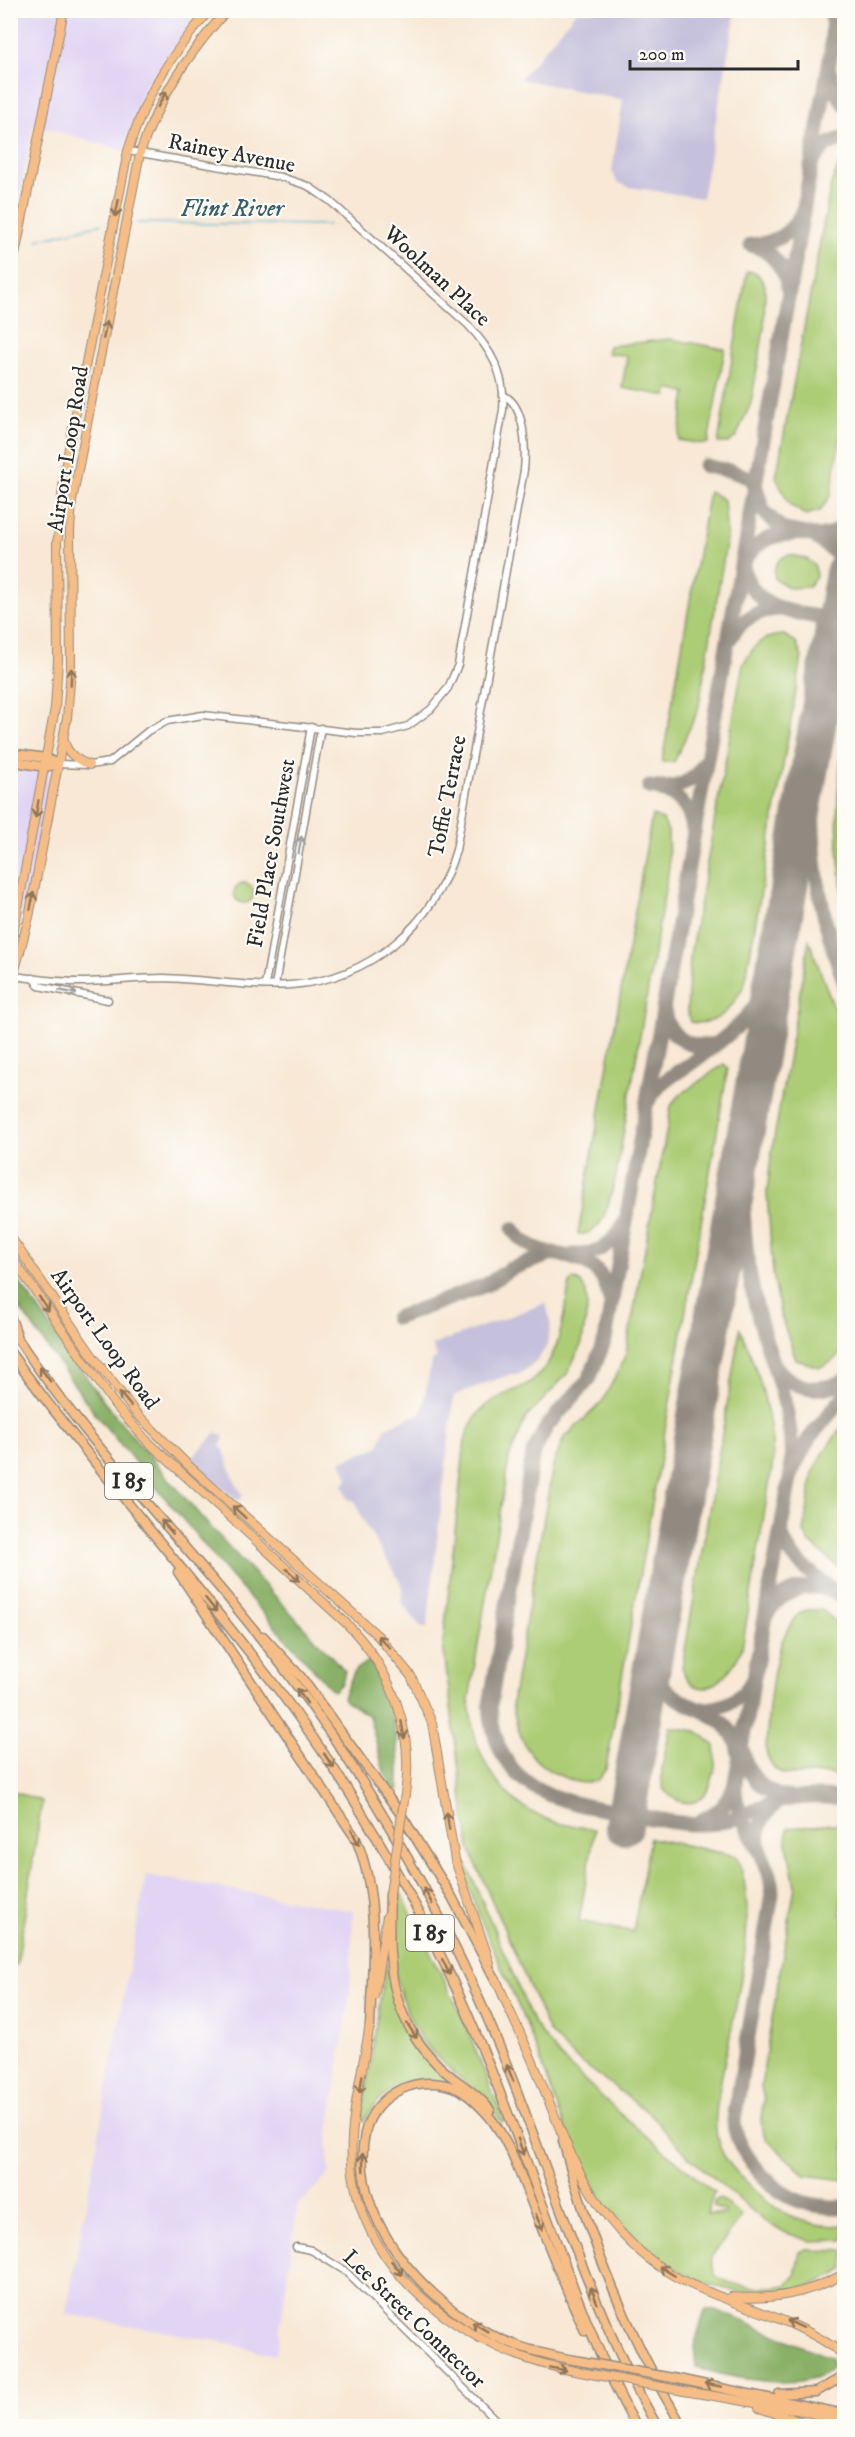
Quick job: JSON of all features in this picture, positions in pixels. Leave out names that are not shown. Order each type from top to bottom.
[{"type":"highway","points":[[10,753],[45,763]]},
{"type":"highway","points":[[10,761],[57,764]]},
{"type":"highway","points":[[10,1316],[18,1338]]},
{"type":"highway","name":"I 85","points":[[10,1327],[68,1406],[246,1620],[302,1695],[377,1805],[446,1928],[497,2039],[608,2330],[657,2427]]},
{"type":"highway","name":"I 85","points":[[10,1352],[68,1430],[255,1660],[314,1740],[356,1803],[417,1909],[449,1971],[488,2059],[599,2353],[636,2427]]},
{"type":"highway","points":[[173,1561],[196,1603],[356,1839],[368,1870],[373,1906],[370,2027]]},
{"type":"highway","points":[[246,1620],[301,1677],[402,1816],[452,1897],[497,1983]]},
{"type":"highway","points":[[390,1894],[390,1962],[394,1993],[401,2014],[439,2066],[471,2090],[488,2107],[504,2132],[570,2299],[587,2336],[599,2353]]},
{"type":"highway","points":[[510,2149],[488,2116],[471,2098],[459,2090],[436,2083],[409,2085],[396,2091],[378,2107],[366,2131],[363,2166],[370,2201],[397,2251],[430,2291],[451,2308],[505,2341],[534,2352],[748,2392],[844,2414]]},
{"type":"highway","points":[[563,2141],[587,2218],[619,2299],[643,2355],[682,2427]]},
{"type":"highway","points":[[748,2392],[806,2394],[824,2390],[844,2376]]},
{"type":"main road","points":[[10,280],[64,10]]},
{"type":"main road","name":"Airport Loop Road","points":[[10,951],[45,763],[57,681],[58,539],[65,468],[128,151],[152,87],[179,45],[210,10]]},
{"type":"main road","name":"Airport Loop Road","points":[[10,989],[30,917],[71,679],[70,531],[72,501],[140,153],[152,118],[183,63],[227,10]]},
{"type":"main road","points":[[63,735],[68,751],[89,765]]},
{"type":"main road","name":"Airport Loop Road","points":[[10,1236],[120,1394],[179,1457],[378,1636],[411,1676],[432,1723],[460,1879],[497,1983],[533,2061],[563,2141],[600,2209],[628,2241],[676,2277],[795,2324],[844,2355]]},
{"type":"main road","name":"Airport Loop Road","points":[[10,1256],[115,1406],[171,1466],[346,1623],[371,1651],[391,1687],[398,1706],[406,1751],[405,1794],[352,2160],[355,2186],[363,2211],[382,2247],[421,2295],[466,2332],[523,2360],[580,2373],[738,2401]]},
{"type":"main road","points":[[720,2295],[758,2298],[784,2296],[815,2288],[844,2274]]},
{"type":"main road","points":[[738,2401],[802,2411],[844,2422]]},
{"type":"main road","points":[[738,2401],[815,2427]]},
{"type":"street","name":"Rainey Avenue","points":[[128,151],[288,178],[325,197]]},
{"type":"street","name":"Woolman Place","points":[[89,765],[118,757],[156,726],[167,721],[203,715],[356,733],[383,733],[408,726],[420,719],[442,698],[458,665],[501,423],[503,395],[498,368],[479,337],[325,197]]},
{"type":"street","name":"Toffie Terrace","points":[[13,976],[79,982],[174,979],[265,985],[322,979],[359,967],[384,952],[413,929],[424,916],[441,890],[452,866],[525,461],[521,421],[511,400],[503,395]]},
{"type":"street","name":"Field Place Southwest","points":[[265,985],[311,726]]},
{"type":"street","name":"Field Place Southwest","points":[[275,985],[321,728]]},
{"type":"street","points":[[57,764],[89,765]]},
{"type":"street","points":[[296,814],[305,816]]},
{"type":"street","points":[[285,875],[294,876]]},
{"type":"street","points":[[277,923],[285,925]]},
{"type":"street","points":[[33,978],[39,986],[108,1000]]},
{"type":"street","name":"Lee Street Connector","points":[[296,2247],[323,2256],[345,2271],[502,2427]]},
{"type":"shaded area","points":[[11,11],[202,11],[144,87],[125,151],[33,124],[11,240]]},
{"type":"shaded area","points":[[577,11],[736,11],[702,198],[629,187],[617,182],[612,171],[623,100],[520,79]]},
{"type":"shaded area","points":[[11,755],[51,761],[36,871],[11,955]]},
{"type":"shaded area","points":[[546,1303],[551,1326],[546,1347],[537,1360],[520,1374],[511,1374],[454,1395],[427,1628],[421,1627],[401,1602],[403,1587],[362,1519],[355,1501],[348,1499],[343,1485],[348,1478],[341,1461],[378,1447],[386,1427],[422,1413],[431,1362],[437,1358],[432,1345]]},
{"type":"shaded area","points":[[217,1432],[224,1438],[220,1446],[224,1450],[233,1477],[243,1496],[238,1502],[190,1460]]},
{"type":"shaded area","points":[[146,1875],[353,1911],[350,1993],[327,2146],[330,2173],[298,2205],[276,2355],[218,2341],[66,2314]]},
{"type":"green space","points":[[840,163],[844,163],[844,415],[831,495],[820,511],[805,515],[789,504],[776,477],[831,184]]},
{"type":"green space","points":[[747,271],[757,273],[765,285],[764,329],[751,403],[736,437],[728,443],[718,443]]},
{"type":"green space","points":[[670,339],[725,349],[708,443],[678,440],[686,393],[668,389],[667,396],[622,388],[627,356],[607,353],[609,346]]},
{"type":"green space","points":[[709,491],[724,500],[727,538],[698,710],[674,762],[662,762]]},
{"type":"green space","points":[[791,555],[807,559],[815,566],[816,577],[808,587],[790,588],[775,579],[774,570],[779,560]]},
{"type":"green space","points":[[784,635],[796,642],[802,657],[745,983],[724,1014],[709,1022],[690,1022],[687,1011],[690,956],[743,664],[759,643],[769,637]]},
{"type":"green space","points":[[844,740],[844,902],[837,821]]},
{"type":"green space","points":[[652,815],[663,820],[668,831],[669,867],[616,1176],[605,1214],[600,1222],[595,1229],[578,1234]]},
{"type":"green space","points":[[244,883],[251,886],[254,893],[251,900],[244,903],[237,900],[234,893],[237,886]]},
{"type":"green space","points":[[809,940],[844,1036],[844,1343],[835,1359],[819,1367],[796,1360],[780,1313],[773,1273],[767,1193],[771,1156]]},
{"type":"green space","points":[[724,1064],[728,1068],[606,1769],[597,1781],[579,1782],[550,1771],[533,1756],[521,1738],[512,1703],[553,1465],[564,1438],[602,1402],[625,1358],[671,1106],[677,1097]]},
{"type":"green space","points":[[10,1269],[104,1402],[203,1519],[345,1671],[342,1683],[333,1691],[231,1577],[95,1414],[11,1296]]},
{"type":"green space","points":[[574,1279],[581,1283],[586,1292],[587,1310],[582,1343],[567,1374],[526,1418],[509,1458],[469,1699],[476,1738],[490,1772],[514,1800],[530,1811],[554,1822],[595,1829],[579,1921],[633,1932],[650,1838],[736,1856],[744,1878],[747,1905],[746,1933],[738,1994],[717,2104],[718,2143],[735,2170],[778,2210],[811,2223],[844,2225],[844,2240],[810,2241],[781,2231],[762,2219],[690,2158],[650,2114],[569,2053],[549,2032],[470,1850],[443,1644],[465,1439],[472,1422],[481,1410],[501,1396],[533,1380],[543,1370],[558,1339],[570,1282]]},
{"type":"green space","points":[[740,1329],[753,1361],[767,1410],[773,1461],[742,1648],[723,1677],[714,1684],[696,1687],[689,1681],[682,1668]]},
{"type":"green space","points":[[844,1424],[844,1572],[809,1542],[804,1532],[813,1473],[822,1454]]},
{"type":"green space","points":[[805,1610],[822,1610],[844,1629],[844,1776],[782,1773],[773,1766],[766,1751],[770,1696],[778,1653],[794,1620]]},
{"type":"green space","points":[[369,1660],[387,1699],[397,1740],[399,1787],[397,1797],[384,1772],[369,1716],[345,1701],[343,1697],[355,1670]]},
{"type":"green space","points":[[670,1727],[697,1731],[715,1746],[715,1766],[710,1786],[697,1801],[688,1803],[677,1800],[667,1794],[663,1788],[662,1766]]},
{"type":"green space","points":[[11,1791],[42,1801],[17,1965],[10,1964]]},
{"type":"green space","points":[[844,1823],[844,1883],[840,1914],[844,1916],[844,2180],[805,2175],[767,2140],[762,2130],[764,2099],[761,2087],[795,1886],[786,1838],[788,1828]]},
{"type":"green space","points":[[464,1858],[534,2024],[560,2057],[619,2113],[714,2192],[707,2214],[724,2214],[724,2211],[714,2207],[714,2202],[719,2198],[741,2215],[711,2257],[715,2275],[731,2283],[750,2287],[787,2285],[795,2276],[800,2252],[805,2250],[844,2251],[844,2270],[806,2287],[769,2293],[732,2290],[698,2280],[665,2261],[635,2237],[609,2208],[577,2156],[532,2038],[474,1901],[460,1860]]},
{"type":"green space","points":[[398,1887],[461,2014],[504,2121],[501,2122],[480,2097],[440,2060],[424,2042],[412,2022],[397,1979],[394,1956],[394,1910]]},
{"type":"green space","points":[[386,1961],[396,1999],[411,2029],[456,2086],[423,2080],[401,2085],[379,2100],[364,2122],[362,2116]]},
{"type":"green space","points":[[705,2310],[716,2310],[831,2358],[833,2367],[821,2375],[806,2380],[787,2382],[747,2379],[696,2367],[694,2346]]},
{"type":"waterway","name":"Flint River","points":[[137,223],[328,225]]},
{"type":"waterway","name":"Flint River","points":[[37,240],[101,224]]},
{"type":"taxiway","points":[[833,10],[831,53],[605,1340],[589,1379],[547,1426],[533,1453],[490,1705],[495,1734],[504,1757],[518,1775],[536,1788],[579,1804],[673,1822],[705,1824],[730,1820],[768,1805],[796,1798],[844,1799]]},
{"type":"taxiway","points":[[830,73],[834,88],[844,104]]},
{"type":"taxiway","points":[[814,159],[826,145],[844,138]]},
{"type":"taxiway","points":[[751,245],[767,243],[781,237],[801,214]]},
{"type":"taxiway","points":[[751,245],[765,251],[776,261],[784,274],[788,288]]},
{"type":"taxiway","points":[[705,466],[731,471],[750,478],[755,484],[763,511],[782,529],[844,542]]},
{"type":"taxiway","points":[[819,537],[831,534],[844,526]]},
{"type":"taxiway","points":[[743,563],[752,550],[763,541],[784,534],[792,534]]},
{"type":"taxiway","points":[[818,539],[836,553],[844,577]]},
{"type":"taxiway","points":[[743,564],[748,581],[756,593],[767,602],[796,613],[844,621]]},
{"type":"taxiway","points":[[730,639],[739,626],[751,616],[773,609],[781,609]]},
{"type":"taxiway","points":[[831,652],[844,610]]},
{"type":"taxiway","points":[[812,758],[812,818],[816,871],[826,924],[844,981]]},
{"type":"taxiway","points":[[649,787],[666,788],[682,785],[695,776],[705,762]]},
{"type":"taxiway","points":[[659,789],[678,799],[690,815],[693,829]]},
{"type":"taxiway","points":[[649,1100],[662,1084],[716,1045],[739,1025],[767,989],[774,974]]},
{"type":"taxiway","points":[[664,1010],[670,1027],[681,1039],[697,1045],[716,1044]]},
{"type":"taxiway","points":[[741,1159],[749,1270],[761,1326],[785,1405],[789,1425],[791,1467]]},
{"type":"taxiway","points":[[573,1255],[589,1254],[609,1244],[623,1225]]},
{"type":"taxiway","points":[[513,1229],[524,1241],[537,1249],[581,1261],[594,1268],[604,1281],[610,1300]]},
{"type":"taxiway","points":[[396,1318],[486,1285],[510,1269],[555,1253]]},
{"type":"taxiway","points":[[776,1367],[791,1381],[808,1387],[826,1387],[844,1380]]},
{"type":"taxiway","points":[[844,1396],[808,1440],[791,1473],[735,1782],[740,1812],[766,1865],[772,1894],[734,2120],[735,2131],[745,2153],[771,2184],[796,2200],[809,2204],[844,2207]]},
{"type":"taxiway","points":[[781,1531],[790,1552],[806,1570],[844,1599]]},
{"type":"taxiway","points":[[767,1614],[779,1599],[795,1590],[812,1587],[831,1591]]},
{"type":"taxiway","points":[[655,1652],[657,1674],[666,1688],[678,1699],[722,1722],[733,1735],[739,1754]]},
{"type":"taxiway","points":[[702,1709],[710,1709],[732,1702],[744,1692],[753,1679]]},
{"type":"taxiway","points":[[743,1752],[749,1770],[760,1784],[774,1793],[791,1798]]},
{"type":"taxiway","points":[[701,1821],[722,1808],[735,1785]]},
{"type":"taxiway","points":[[760,1849],[759,1830],[763,1818],[776,1804]]},
{"type":"runway","points":[[624,1826],[844,573]]}]
